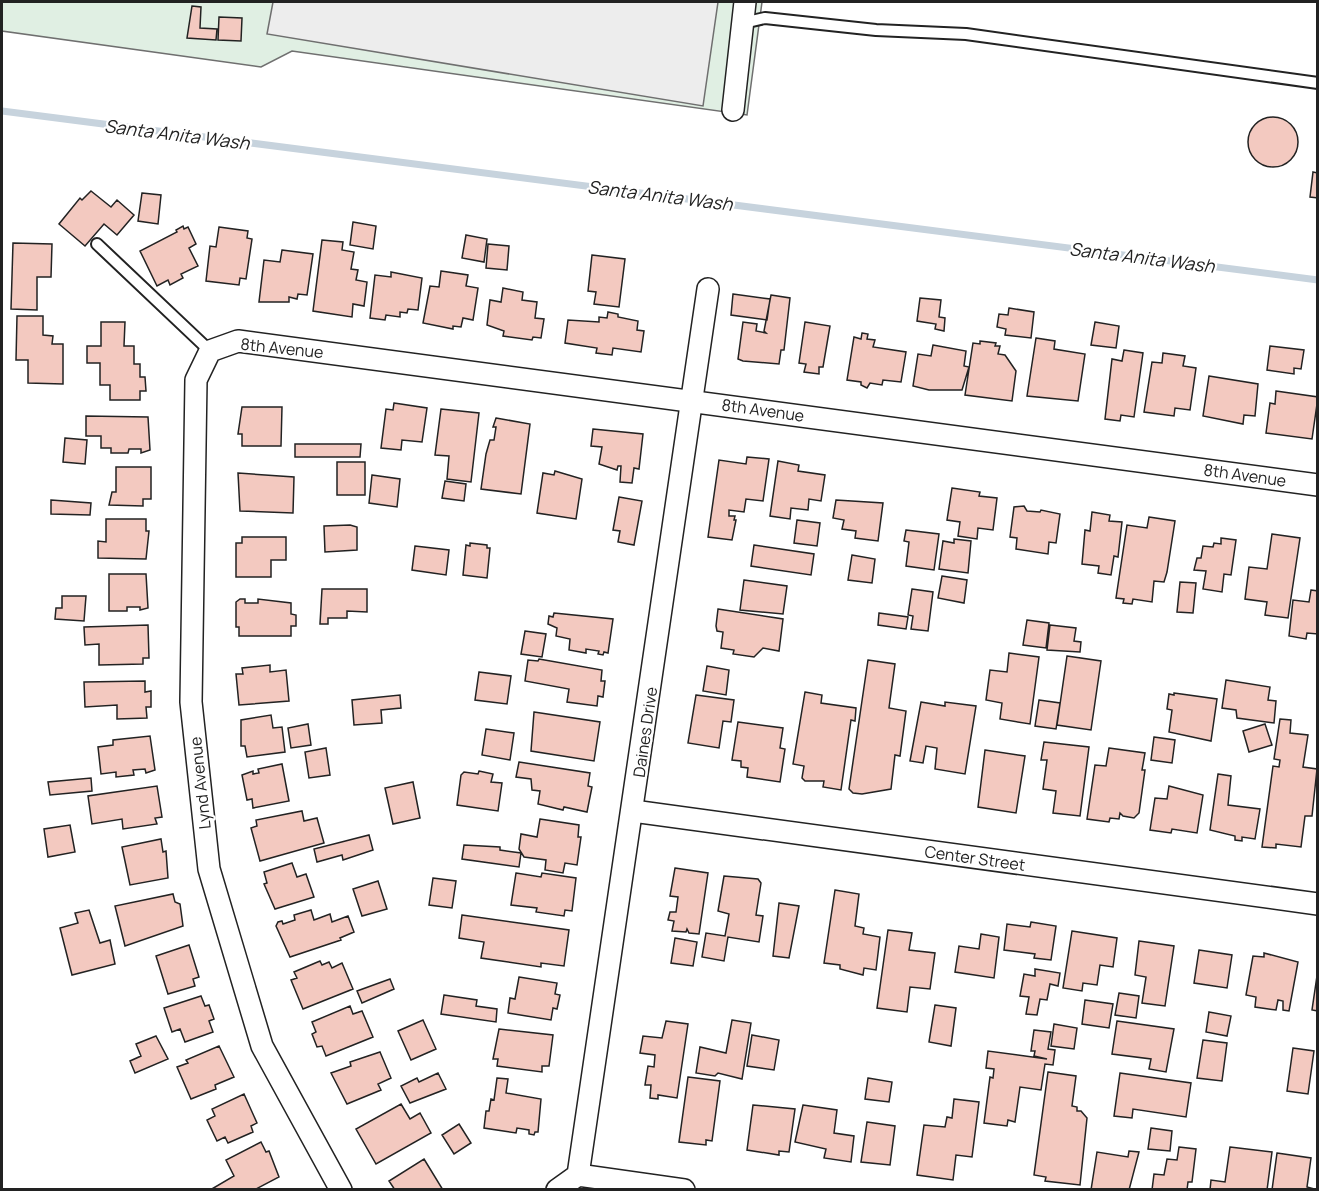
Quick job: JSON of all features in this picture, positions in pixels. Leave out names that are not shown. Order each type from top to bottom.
[{"type":"street","points":[[734,110],[745,2]]},
{"type":"street","name":"Daines Drive","points":[[578,1175],[708,289]]},
{"type":"street","name":"8th Avenue","points":[[210,351],[238,341],[1317,485]]},
{"type":"street","name":"Lynd Avenue","points":[[210,351],[196,380],[191,702],[209,869],[262,1046],[341,1190]]},
{"type":"street","name":"Center Street","points":[[633,812],[1317,904]]},
{"type":"street","points":[[557,1190],[578,1175],[684,1190]]},
{"type":"lane","points":[[742,23],[765,18],[876,30],[966,34],[1317,84]]},
{"type":"lane","points":[[97,244],[210,351]]},
{"type":"green space","points":[[2,2],[762,2],[747,115],[292,51],[261,67],[2,31]]},
{"type":"shaded area","points":[[273,2],[718,2],[703,106],[267,34]]},
{"type":"building","points":[[192,6],[201,7],[200,28],[217,29],[216,40],[187,38]]},
{"type":"building","points":[[219,17],[242,18],[241,41],[218,40]]},
{"type":"building","points":[[1268,117],[1278,117],[1291,124],[1298,137],[1298,147],[1291,160],[1278,167],[1268,167],[1259,163],[1252,156],[1248,147],[1248,137],[1252,128],[1259,121]]},
{"type":"building","points":[[1313,172],[1318,173],[1318,198],[1310,197]]},
{"type":"building","points":[[91,191],[111,207],[117,200],[134,215],[117,235],[104,224],[85,246],[59,224],[80,198],[82,200]]},
{"type":"building","points":[[142,193],[161,195],[158,224],[138,221]]},
{"type":"building","points":[[353,222],[376,226],[373,249],[350,245]]},
{"type":"building","points":[[183,226],[184,229],[188,227],[196,244],[189,248],[198,266],[181,274],[183,278],[170,285],[168,280],[157,286],[140,251],[177,232],[176,230]]},
{"type":"building","points":[[219,227],[248,231],[247,238],[252,239],[246,279],[240,278],[239,285],[206,281],[210,246],[216,247]]},
{"type":"building","points":[[466,235],[487,239],[484,262],[462,258]]},
{"type":"building","points":[[322,240],[343,242],[342,250],[354,252],[351,269],[358,270],[356,280],[367,282],[364,306],[353,304],[352,317],[313,311]]},
{"type":"building","points":[[13,243],[52,244],[51,277],[37,277],[37,310],[11,309]]},
{"type":"building","points":[[488,244],[509,246],[507,270],[486,268]]},
{"type":"building","points":[[282,250],[313,254],[307,295],[298,294],[297,299],[289,297],[289,302],[259,302],[264,260],[280,262]]},
{"type":"building","points":[[592,255],[625,259],[619,307],[594,304],[596,292],[588,291]]},
{"type":"building","points":[[441,271],[468,275],[466,286],[478,288],[473,320],[463,318],[461,327],[453,326],[453,329],[423,323],[430,286],[439,287]]},
{"type":"building","points":[[391,272],[422,278],[418,310],[408,309],[407,313],[400,312],[400,317],[386,315],[385,320],[370,318],[375,275],[391,277]]},
{"type":"building","points":[[503,288],[523,292],[522,300],[537,302],[535,318],[544,319],[541,338],[533,337],[532,340],[503,336],[504,331],[487,325],[490,300],[501,302]]},
{"type":"building","points":[[733,294],[770,299],[767,320],[731,315]]},
{"type":"building","points":[[771,295],[790,298],[784,350],[781,350],[779,364],[738,359],[743,322],[757,324],[756,331],[766,333],[764,331]]},
{"type":"building","points":[[920,298],[941,300],[939,317],[945,318],[944,331],[935,329],[936,324],[917,321]]},
{"type":"building","points":[[1009,308],[1034,312],[1031,338],[1005,335],[1006,329],[997,327],[999,314],[1008,315]]},
{"type":"building","points":[[608,312],[618,314],[618,317],[638,321],[637,330],[644,331],[641,352],[613,348],[612,355],[596,353],[597,348],[565,343],[568,320],[599,322],[599,317],[607,318]]},
{"type":"building","points":[[17,316],[43,316],[43,335],[53,336],[52,344],[63,344],[63,384],[28,383],[28,360],[16,360]]},
{"type":"building","points":[[101,322],[125,322],[124,346],[134,346],[134,364],[140,364],[140,377],[145,377],[146,391],[140,391],[140,400],[110,400],[110,385],[100,385],[100,363],[87,363],[87,346],[101,346]]},
{"type":"building","points":[[805,322],[830,326],[823,367],[819,367],[819,374],[804,372],[806,364],[799,363]]},
{"type":"building","points":[[1095,322],[1119,326],[1116,348],[1091,345]]},
{"type":"building","points":[[862,333],[868,334],[867,339],[875,340],[873,347],[906,352],[901,382],[883,380],[882,385],[870,383],[867,388],[861,385],[861,382],[847,380],[854,337],[861,339]]},
{"type":"building","points":[[1036,338],[1055,341],[1054,349],[1085,354],[1078,401],[1027,396]]},
{"type":"building","points":[[980,341],[996,343],[995,346],[1000,346],[998,354],[1005,355],[1016,371],[1012,401],[965,395],[973,343],[980,344]]},
{"type":"building","points":[[933,345],[966,351],[964,366],[969,367],[962,390],[929,390],[913,386],[918,354],[931,356]]},
{"type":"building","points":[[1270,346],[1304,350],[1301,369],[1294,368],[1294,374],[1267,370]]},
{"type":"building","points":[[1124,350],[1143,353],[1134,417],[1121,415],[1120,421],[1105,419],[1112,359],[1122,361]]},
{"type":"building","points":[[1163,353],[1185,356],[1183,366],[1196,368],[1190,410],[1175,408],[1174,416],[1144,412],[1152,362],[1162,363]]},
{"type":"building","points":[[1209,376],[1258,384],[1255,416],[1244,415],[1243,424],[1203,416]]},
{"type":"building","points":[[1276,391],[1318,397],[1312,439],[1266,433],[1270,403],[1275,404]]},
{"type":"building","points":[[394,403],[427,408],[422,442],[402,440],[401,450],[381,448],[386,409],[393,410]]},
{"type":"building","points":[[242,407],[282,407],[281,446],[242,446],[242,434],[238,434]]},
{"type":"building","points":[[441,409],[479,413],[471,482],[447,479],[449,456],[435,455]]},
{"type":"building","points":[[86,416],[148,417],[150,450],[141,453],[141,449],[129,449],[128,453],[111,453],[111,448],[101,448],[101,436],[86,436]]},
{"type":"building","points":[[496,418],[530,424],[521,494],[481,489],[486,454],[490,440],[494,440],[496,427],[493,427]]},
{"type":"building","points":[[593,429],[643,434],[639,469],[634,468],[632,483],[620,482],[621,466],[618,466],[617,470],[599,464],[602,447],[591,446]]},
{"type":"building","points":[[65,438],[87,440],[85,464],[63,462]]},
{"type":"building","points":[[295,444],[361,444],[360,457],[295,457]]},
{"type":"building","points":[[747,457],[769,459],[763,501],[746,499],[744,512],[729,510],[729,516],[735,516],[734,520],[736,520],[732,540],[708,537],[719,460],[746,464]]},
{"type":"building","points":[[778,461],[799,465],[798,471],[825,475],[821,501],[809,499],[808,510],[791,508],[790,519],[770,516]]},
{"type":"building","points":[[337,462],[365,462],[365,495],[337,495]]},
{"type":"building","points":[[116,467],[151,467],[151,499],[143,499],[143,506],[109,505],[112,492],[116,492]]},
{"type":"building","points":[[555,471],[582,479],[576,519],[537,513],[543,473],[554,475]]},
{"type":"building","points":[[238,473],[294,477],[293,513],[240,511]]},
{"type":"building","points":[[372,475],[400,479],[397,507],[369,503]]},
{"type":"building","points":[[445,481],[466,484],[464,501],[442,498]]},
{"type":"building","points":[[952,488],[980,492],[979,496],[997,498],[993,530],[978,528],[977,539],[958,536],[960,522],[947,520]]},
{"type":"building","points":[[619,497],[642,501],[634,545],[618,542],[620,531],[613,530]]},
{"type":"building","points":[[51,500],[91,503],[90,515],[51,514]]},
{"type":"building","points":[[836,500],[883,503],[878,541],[855,538],[856,531],[842,529],[844,520],[833,518]]},
{"type":"building","points":[[1024,506],[1027,511],[1040,512],[1041,510],[1060,514],[1056,543],[1049,542],[1048,554],[1016,549],[1017,538],[1010,537],[1014,507]]},
{"type":"building","points":[[1092,512],[1110,515],[1109,521],[1122,522],[1118,557],[1114,556],[1111,575],[1098,573],[1099,566],[1082,564],[1085,530],[1090,531]]},
{"type":"building","points":[[1149,517],[1175,521],[1164,582],[1154,581],[1152,602],[1133,599],[1132,604],[1123,603],[1124,599],[1116,598],[1127,525],[1147,528]]},
{"type":"building","points":[[106,519],[146,519],[146,531],[149,531],[146,559],[98,558],[98,541],[106,542]]},
{"type":"building","points":[[797,520],[820,523],[817,546],[794,543]]},
{"type":"building","points":[[324,526],[357,527],[357,550],[325,552]]},
{"type":"building","points":[[906,530],[939,534],[934,570],[906,566],[909,542],[904,541]]},
{"type":"building","points":[[1272,534],[1300,538],[1288,618],[1265,615],[1267,602],[1245,599],[1249,567],[1267,569]]},
{"type":"building","points":[[242,537],[286,537],[286,560],[271,560],[271,577],[236,577],[236,543],[242,543]]},
{"type":"building","points":[[1221,538],[1236,540],[1231,575],[1224,574],[1222,592],[1203,589],[1206,571],[1194,570],[1197,558],[1201,558],[1203,546],[1213,547],[1214,543],[1221,544]]},
{"type":"building","points":[[954,539],[971,541],[968,573],[939,569],[943,541],[954,543]]},
{"type":"building","points":[[470,543],[487,545],[487,548],[490,548],[487,578],[463,575],[466,545],[470,546]]},
{"type":"building","points":[[754,545],[814,554],[811,575],[751,566]]},
{"type":"building","points":[[415,546],[449,550],[446,575],[412,570]]},
{"type":"building","points":[[852,555],[875,559],[872,583],[848,580]]},
{"type":"building","points":[[109,574],[146,574],[148,608],[140,610],[140,607],[127,607],[127,611],[109,611]]},
{"type":"building","points":[[942,576],[967,580],[964,603],[938,598]]},
{"type":"building","points":[[744,580],[787,586],[783,614],[740,610]]},
{"type":"building","points":[[1180,582],[1196,583],[1193,613],[1177,612]]},
{"type":"building","points":[[322,589],[367,589],[367,612],[347,611],[347,618],[328,618],[328,624],[320,624]]},
{"type":"building","points":[[912,589],[933,592],[928,631],[911,629],[913,616],[908,615]]},
{"type":"building","points":[[1311,590],[1318,591],[1318,634],[1307,633],[1306,639],[1289,636],[1293,600],[1309,602]]},
{"type":"building","points":[[62,596],[86,596],[84,621],[55,619],[56,608],[62,608]]},
{"type":"building","points":[[245,599],[245,603],[258,603],[258,599],[291,603],[291,614],[296,615],[296,626],[291,626],[291,636],[239,636],[239,627],[236,627],[236,602]]},
{"type":"building","points":[[718,609],[783,619],[779,651],[763,648],[754,657],[733,654],[734,650],[721,648],[723,632],[717,631],[716,626]]},
{"type":"building","points":[[554,613],[613,619],[608,653],[604,652],[603,655],[598,654],[599,651],[586,649],[586,653],[569,650],[570,639],[556,636],[557,628],[548,624],[549,616],[553,617]]},
{"type":"building","points":[[879,613],[908,617],[906,629],[878,625]]},
{"type":"building","points":[[1027,620],[1049,623],[1046,648],[1023,645]]},
{"type":"building","points":[[148,625],[149,658],[143,658],[143,664],[99,665],[99,644],[85,645],[84,627]]},
{"type":"building","points":[[1050,625],[1076,628],[1074,641],[1081,642],[1080,652],[1047,650]]},
{"type":"building","points":[[525,631],[546,634],[542,657],[521,654]]},
{"type":"building","points":[[1009,653],[1039,657],[1030,724],[1000,719],[1002,703],[986,700],[990,670],[1007,672]]},
{"type":"building","points":[[1067,656],[1101,661],[1091,730],[1057,725]]},
{"type":"building","points":[[539,659],[602,670],[601,681],[605,681],[603,697],[598,696],[597,706],[567,702],[569,689],[525,681],[528,660],[538,661]]},
{"type":"building","points":[[868,660],[895,664],[889,708],[906,711],[900,756],[895,755],[891,789],[862,794],[853,793],[849,789]]},
{"type":"building","points":[[270,665],[270,672],[286,670],[289,701],[239,705],[236,674],[243,674],[242,668]]},
{"type":"building","points":[[707,666],[729,670],[726,695],[703,691]]},
{"type":"building","points":[[479,672],[511,676],[507,704],[475,700]]},
{"type":"building","points":[[1226,680],[1270,687],[1268,700],[1276,701],[1274,723],[1237,718],[1236,710],[1222,708]]},
{"type":"building","points":[[145,681],[145,692],[151,691],[151,707],[146,707],[147,718],[117,719],[117,705],[85,707],[84,682]]},
{"type":"building","points":[[805,692],[822,695],[821,703],[856,708],[855,721],[851,720],[841,790],[823,787],[824,781],[805,781],[802,778],[804,766],[793,764]]},
{"type":"building","points":[[1174,693],[1217,699],[1211,741],[1169,732],[1172,710],[1167,709],[1169,694],[1174,695]]},
{"type":"building","points":[[400,695],[401,708],[381,710],[382,723],[354,725],[352,700]]},
{"type":"building","points":[[696,695],[734,700],[731,722],[723,721],[719,748],[688,743]]},
{"type":"building","points":[[1039,700],[1060,703],[1056,729],[1035,726]]},
{"type":"building","points":[[921,702],[945,706],[945,702],[976,706],[965,774],[935,769],[937,748],[926,746],[923,763],[910,761]]},
{"type":"building","points":[[534,712],[600,722],[594,761],[531,751]]},
{"type":"building","points":[[271,715],[273,728],[282,727],[285,752],[247,757],[245,746],[241,746],[241,720]]},
{"type":"building","points":[[1280,719],[1291,720],[1290,733],[1308,735],[1303,767],[1317,769],[1312,816],[1305,816],[1301,847],[1276,844],[1276,848],[1262,847],[1273,766],[1279,767],[1280,760],[1274,759]]},
{"type":"building","points":[[738,722],[783,728],[780,748],[785,749],[780,782],[747,777],[748,768],[741,767],[741,761],[732,760]]},
{"type":"building","points":[[308,724],[311,745],[291,748],[288,728]]},
{"type":"building","points":[[1265,724],[1272,745],[1249,752],[1243,731]]},
{"type":"building","points":[[486,729],[514,733],[510,760],[482,755]]},
{"type":"building","points":[[150,736],[155,770],[146,773],[145,769],[133,770],[134,775],[116,777],[116,772],[101,774],[98,747],[113,745],[113,740]]},
{"type":"building","points":[[1154,737],[1175,740],[1172,763],[1151,760]]},
{"type":"building","points":[[1044,742],[1089,747],[1080,816],[1053,813],[1056,791],[1043,789],[1047,760],[1041,760]]},
{"type":"building","points":[[326,748],[330,775],[309,778],[305,752]]},
{"type":"building","points":[[1109,748],[1145,753],[1139,813],[1134,818],[1123,816],[1120,813],[1119,819],[1110,818],[1109,822],[1087,819],[1095,765],[1106,766]]},
{"type":"building","points":[[985,750],[1025,756],[1016,813],[978,807]]},
{"type":"building","points":[[519,762],[590,773],[588,786],[592,787],[587,812],[564,807],[563,810],[538,804],[540,791],[532,790],[531,779],[516,777]]},
{"type":"building","points":[[282,764],[289,801],[253,808],[252,799],[247,800],[242,775],[253,771],[253,774],[259,773],[258,769]]},
{"type":"building","points":[[479,771],[493,774],[491,782],[502,783],[498,811],[457,805],[461,775],[464,772],[478,774]]},
{"type":"building","points":[[1218,774],[1231,776],[1228,805],[1260,809],[1255,839],[1242,837],[1242,841],[1235,840],[1235,836],[1210,830]]},
{"type":"building","points":[[91,778],[92,791],[50,795],[48,782]]},
{"type":"building","points":[[413,782],[420,818],[393,824],[385,788]]},
{"type":"building","points":[[157,786],[162,817],[155,818],[157,824],[123,829],[122,819],[92,824],[88,796]]},
{"type":"building","points":[[1169,786],[1203,795],[1197,833],[1172,829],[1171,833],[1150,830],[1155,798],[1167,799]]},
{"type":"building","points":[[302,811],[304,821],[317,818],[324,843],[260,861],[251,828],[257,826],[256,820]]},
{"type":"building","points":[[540,819],[579,825],[578,837],[581,837],[577,865],[565,863],[563,873],[545,870],[546,860],[524,857],[519,849],[521,834],[537,837]]},
{"type":"building","points":[[70,825],[75,852],[48,857],[44,829]]},
{"type":"building","points":[[369,835],[373,850],[343,860],[342,855],[317,862],[314,849]]},
{"type":"building","points":[[161,839],[163,852],[166,851],[168,878],[130,885],[122,847]]},
{"type":"building","points":[[464,845],[500,847],[500,850],[521,853],[519,867],[462,859]]},
{"type":"building","points":[[292,863],[297,877],[306,874],[314,897],[275,909],[264,884],[267,883],[264,872]]},
{"type":"building","points":[[675,868],[708,873],[699,934],[689,933],[687,929],[686,932],[672,931],[674,921],[668,920],[670,912],[676,912],[678,897],[670,896]]},
{"type":"building","points":[[516,873],[541,877],[542,873],[576,878],[572,911],[565,910],[564,916],[536,912],[537,908],[511,905]]},
{"type":"building","points":[[724,876],[758,879],[761,883],[756,915],[763,916],[759,942],[728,937],[724,961],[702,957],[706,933],[725,936],[729,914],[718,911]]},
{"type":"building","points":[[433,878],[456,881],[452,908],[429,905]]},
{"type":"building","points":[[378,881],[387,909],[362,916],[353,889]]},
{"type":"building","points":[[835,890],[859,894],[855,926],[864,928],[863,934],[880,937],[876,970],[864,968],[863,975],[840,969],[840,965],[824,963]]},
{"type":"building","points":[[173,894],[175,902],[180,904],[183,926],[125,946],[115,906]]},
{"type":"building","points":[[779,903],[799,906],[789,958],[773,956]]},
{"type":"building","points":[[89,910],[100,943],[110,940],[115,964],[72,975],[60,928],[78,923],[75,913]]},
{"type":"building","points":[[311,910],[314,920],[330,914],[332,922],[348,916],[354,932],[340,938],[341,940],[290,957],[276,926],[278,922],[282,921],[283,924],[295,920],[294,915]]},
{"type":"building","points":[[462,915],[569,930],[564,966],[541,963],[541,967],[481,958],[484,942],[459,938]]},
{"type":"building","points":[[1031,922],[1056,926],[1051,960],[1034,958],[1035,954],[1004,950],[1007,924],[1030,927]]},
{"type":"building","points":[[888,930],[912,933],[909,950],[935,953],[930,989],[910,987],[907,1012],[877,1008]]},
{"type":"building","points":[[1072,931],[1117,938],[1113,967],[1100,965],[1097,985],[1083,983],[1082,991],[1063,988]]},
{"type":"building","points":[[981,934],[999,937],[994,978],[955,972],[959,946],[979,949]]},
{"type":"building","points":[[675,938],[697,942],[693,966],[671,963]]},
{"type":"building","points":[[1139,941],[1174,946],[1165,1006],[1142,1003],[1146,977],[1135,975]]},
{"type":"building","points":[[189,945],[199,977],[193,979],[195,986],[168,994],[156,956]]},
{"type":"building","points":[[1199,950],[1232,955],[1227,988],[1194,983]]},
{"type":"building","points":[[1264,953],[1298,962],[1289,1011],[1283,1010],[1283,1001],[1278,1000],[1276,1010],[1255,1007],[1256,997],[1246,995],[1253,956],[1264,957]]},
{"type":"building","points":[[320,961],[322,965],[329,962],[332,968],[342,963],[353,989],[303,1009],[291,980],[297,978],[294,972]]},
{"type":"building","points":[[1035,969],[1060,973],[1058,986],[1050,984],[1047,1000],[1040,999],[1037,1015],[1026,1014],[1029,997],[1020,996],[1024,974],[1035,976]]},
{"type":"building","points":[[1318,969],[1318,1011],[1312,1010]]},
{"type":"building","points":[[519,977],[557,983],[555,994],[560,995],[557,1009],[553,1008],[551,1020],[508,1013],[510,998],[515,999]]},
{"type":"building","points":[[390,979],[394,989],[362,1003],[357,991]]},
{"type":"building","points":[[1119,993],[1139,996],[1136,1018],[1115,1015]]},
{"type":"building","points":[[444,995],[477,1000],[476,1006],[497,1009],[496,1022],[441,1014]]},
{"type":"building","points":[[201,996],[205,1006],[209,1005],[214,1019],[209,1021],[213,1032],[185,1042],[180,1029],[172,1032],[164,1008]]},
{"type":"building","points":[[1085,1000],[1113,1004],[1109,1028],[1082,1024]]},
{"type":"building","points":[[935,1005],[956,1008],[951,1046],[929,1042]]},
{"type":"building","points":[[350,1006],[353,1014],[362,1011],[373,1037],[326,1056],[322,1046],[317,1047],[312,1034],[316,1032],[312,1022]]},
{"type":"building","points":[[1209,1012],[1231,1016],[1227,1036],[1206,1032]]},
{"type":"building","points":[[423,1020],[436,1049],[411,1060],[398,1031]]},
{"type":"building","points":[[732,1020],[751,1023],[742,1079],[718,1073],[715,1076],[696,1073],[700,1047],[726,1053]]},
{"type":"building","points":[[666,1021],[688,1024],[677,1098],[658,1095],[658,1099],[650,1098],[651,1085],[645,1085],[648,1066],[654,1067],[655,1055],[640,1053],[643,1036],[662,1038]]},
{"type":"building","points":[[1117,1021],[1174,1029],[1166,1072],[1149,1069],[1151,1059],[1112,1054]]},
{"type":"building","points":[[1054,1024],[1077,1028],[1074,1049],[1051,1046]]},
{"type":"building","points":[[499,1029],[553,1035],[549,1066],[542,1066],[542,1072],[497,1066],[498,1059],[493,1059]]},
{"type":"building","points":[[1034,1030],[1051,1032],[1048,1049],[1055,1050],[1053,1065],[1045,1064],[1041,1090],[1020,1087],[1015,1122],[1008,1120],[1007,1126],[984,1123],[990,1077],[993,1078],[994,1069],[986,1068],[988,1051],[1047,1059],[1034,1056],[1035,1051],[1031,1051]]},
{"type":"building","points":[[752,1035],[779,1040],[774,1070],[747,1066]]},
{"type":"building","points":[[156,1036],[168,1059],[135,1073],[130,1061],[141,1056],[136,1044]]},
{"type":"building","points":[[1203,1040],[1227,1043],[1222,1081],[1197,1078]]},
{"type":"building","points":[[219,1046],[234,1077],[215,1085],[216,1089],[191,1099],[177,1067],[188,1063],[186,1060]]},
{"type":"building","points":[[1293,1048],[1314,1051],[1308,1094],[1287,1091]]},
{"type":"building","points":[[380,1052],[391,1078],[378,1084],[381,1090],[347,1104],[331,1073],[351,1066],[350,1062]]},
{"type":"building","points":[[1048,1072],[1076,1076],[1072,1106],[1077,1107],[1077,1111],[1081,1111],[1087,1118],[1080,1185],[1045,1181],[1046,1177],[1034,1175]]},
{"type":"building","points":[[438,1073],[446,1089],[410,1103],[401,1086],[417,1078],[419,1082]]},
{"type":"building","points":[[1120,1073],[1191,1083],[1186,1117],[1133,1109],[1132,1118],[1114,1116]]},
{"type":"building","points":[[688,1077],[720,1081],[712,1141],[706,1140],[706,1145],[679,1142]]},
{"type":"building","points":[[497,1078],[508,1079],[506,1093],[541,1099],[538,1132],[534,1135],[529,1134],[529,1130],[517,1128],[516,1133],[484,1128],[486,1111],[489,1111],[491,1099],[494,1100]]},
{"type":"building","points":[[868,1078],[892,1082],[889,1102],[865,1099]]},
{"type":"building","points":[[244,1094],[257,1123],[251,1126],[253,1132],[228,1143],[225,1137],[217,1141],[207,1120],[215,1116],[212,1109]]},
{"type":"building","points":[[954,1099],[979,1102],[972,1157],[956,1155],[953,1180],[917,1175],[924,1125],[945,1127],[947,1117],[952,1118]]},
{"type":"building","points":[[401,1104],[410,1119],[420,1113],[431,1133],[376,1164],[356,1129]]},
{"type":"building","points":[[753,1105],[795,1109],[789,1152],[779,1151],[779,1155],[747,1150]]},
{"type":"building","points":[[803,1105],[837,1110],[834,1133],[854,1136],[851,1162],[824,1158],[826,1149],[795,1142]]},
{"type":"building","points":[[867,1122],[895,1126],[890,1165],[861,1162]]},
{"type":"building","points":[[459,1124],[471,1143],[454,1154],[442,1135]]},
{"type":"building","points":[[1151,1128],[1172,1131],[1170,1151],[1148,1149]]},
{"type":"building","points":[[261,1142],[266,1152],[269,1151],[279,1177],[254,1190],[210,1190],[234,1176],[226,1160]]},
{"type":"building","points":[[1179,1147],[1196,1149],[1192,1182],[1188,1182],[1187,1190],[1152,1190],[1154,1174],[1164,1175],[1167,1159],[1177,1160]]},
{"type":"building","points":[[1230,1147],[1272,1152],[1267,1190],[1210,1190],[1211,1180],[1225,1182]]},
{"type":"building","points":[[1129,1151],[1139,1152],[1129,1190],[1091,1190],[1097,1152],[1128,1157]]},
{"type":"building","points":[[1277,1153],[1311,1158],[1307,1187],[1318,1190],[1272,1190]]},
{"type":"building","points":[[424,1159],[443,1190],[395,1190],[389,1181]]},
{"type":"waterway","name":"Santa Anita Wash","points":[[2,111],[1318,280]]}]
